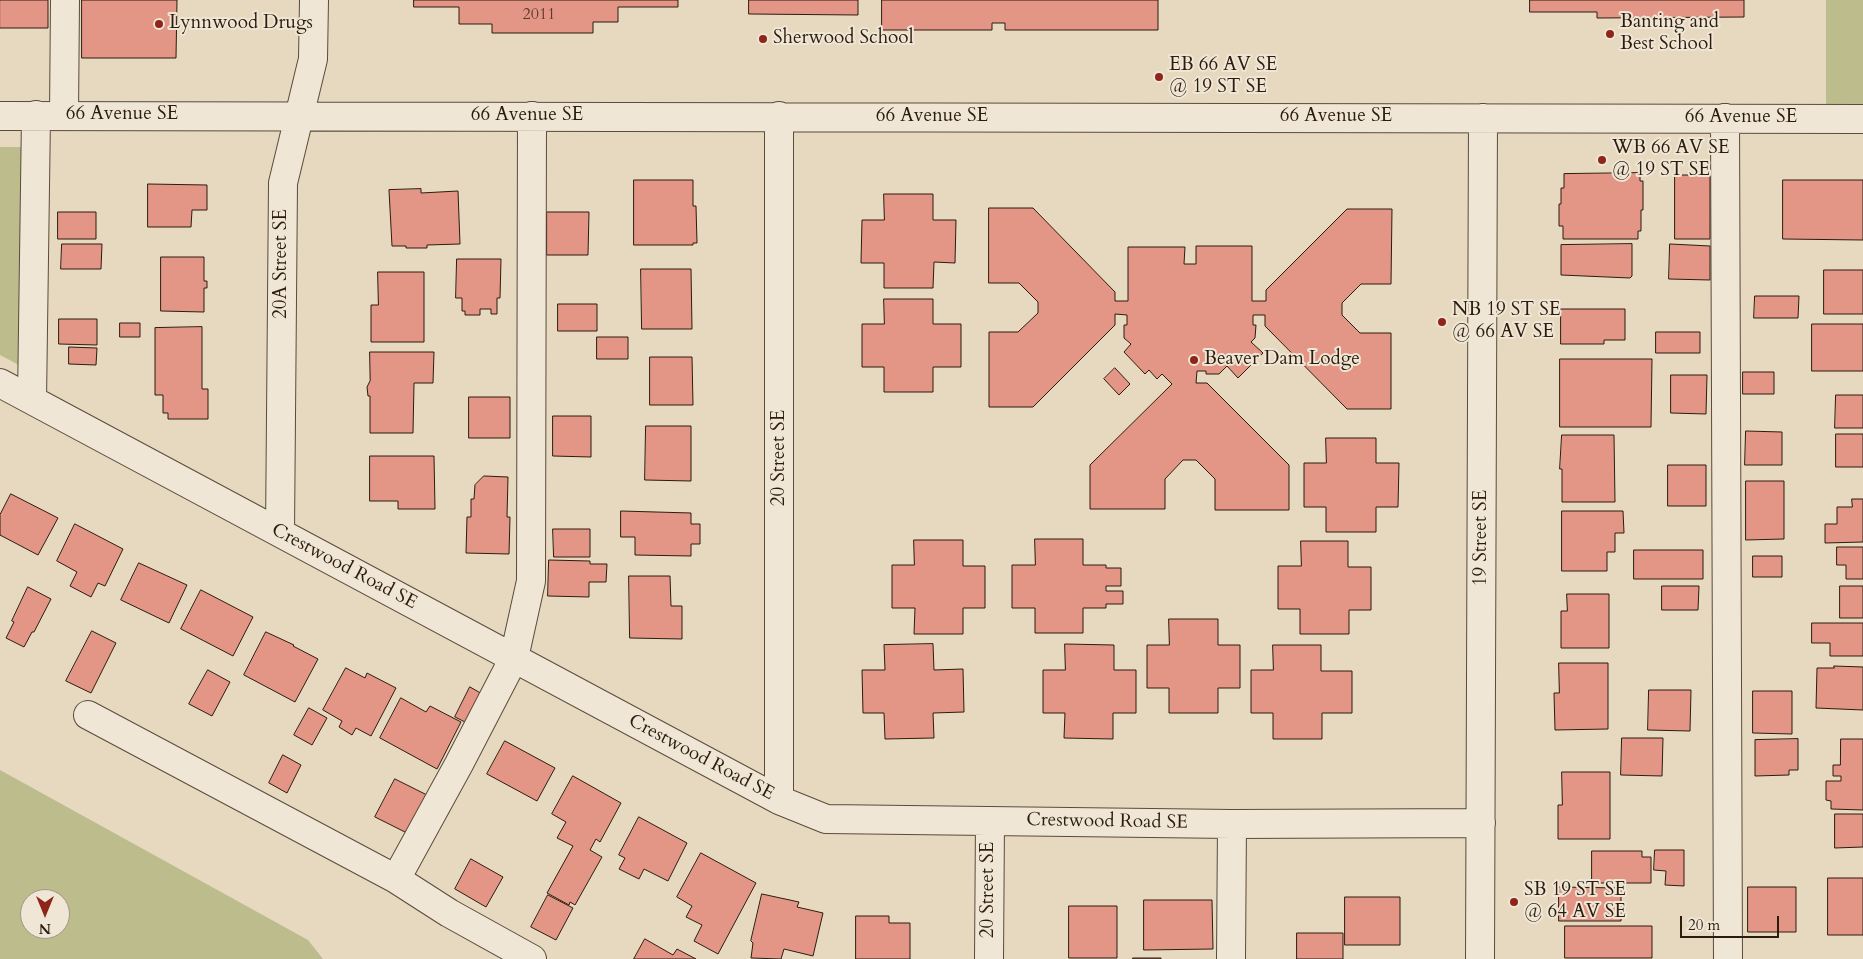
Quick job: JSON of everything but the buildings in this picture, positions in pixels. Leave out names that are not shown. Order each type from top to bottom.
[{"type":"street","points":[[64,115],[65,0]]},
{"type":"street","name":"20A Street SE","points":[[280,532],[283,183],[313,59],[314,0]]},
{"type":"street","points":[[32,400],[36,115]]},
{"type":"street","name":"66 Avenue SE","points":[[0,116],[1863,119]]},
{"type":"street","points":[[396,879],[460,764],[514,658],[531,581],[532,116]]},
{"type":"street","name":"20 Street SE","points":[[780,116],[780,800]]},
{"type":"street","name":"19 Street SE","points":[[1480,959],[1482,823],[1483,118]]},
{"type":"street","points":[[1725,118],[1728,959]]},
{"type":"street","name":"Crestwood Road SE","points":[[0,383],[780,800],[826,819],[1232,824],[1482,823]]},
{"type":"street","points":[[88,715],[396,879],[449,913],[532,959]]},
{"type":"street","name":"20 Street SE","points":[[989,959],[990,820]]},
{"type":"street","points":[[1231,959],[1232,824]]},
{"type":"shaded area","points":[[1826,0],[1863,0],[1863,119],[1826,119]]},
{"type":"shaded area","points":[[0,147],[22,147],[19,365],[0,355]]},
{"type":"shaded area","points":[[0,770],[308,940],[323,959],[0,959]]},
{"type":"place","name":"Lynnwood Drugs","points":[[159,24]]},
{"type":"place","name":"Banting and Best School","points":[[1610,34]]},
{"type":"place","name":"Sherwood School","points":[[763,39]]},
{"type":"place","name":"EB 66 AV SE @ 19 ST SE","points":[[1159,77]]},
{"type":"place","name":"WB 66 AV SE @ 19 ST SE","points":[[1602,160]]},
{"type":"place","name":"NB 19 ST SE @ 66 AV SE","points":[[1442,322]]},
{"type":"place","name":"Beaver Dam Lodge","points":[[1194,360]]},
{"type":"place","name":"SB 19 ST SE @ 64 AV SE","points":[[1514,902]]}]
